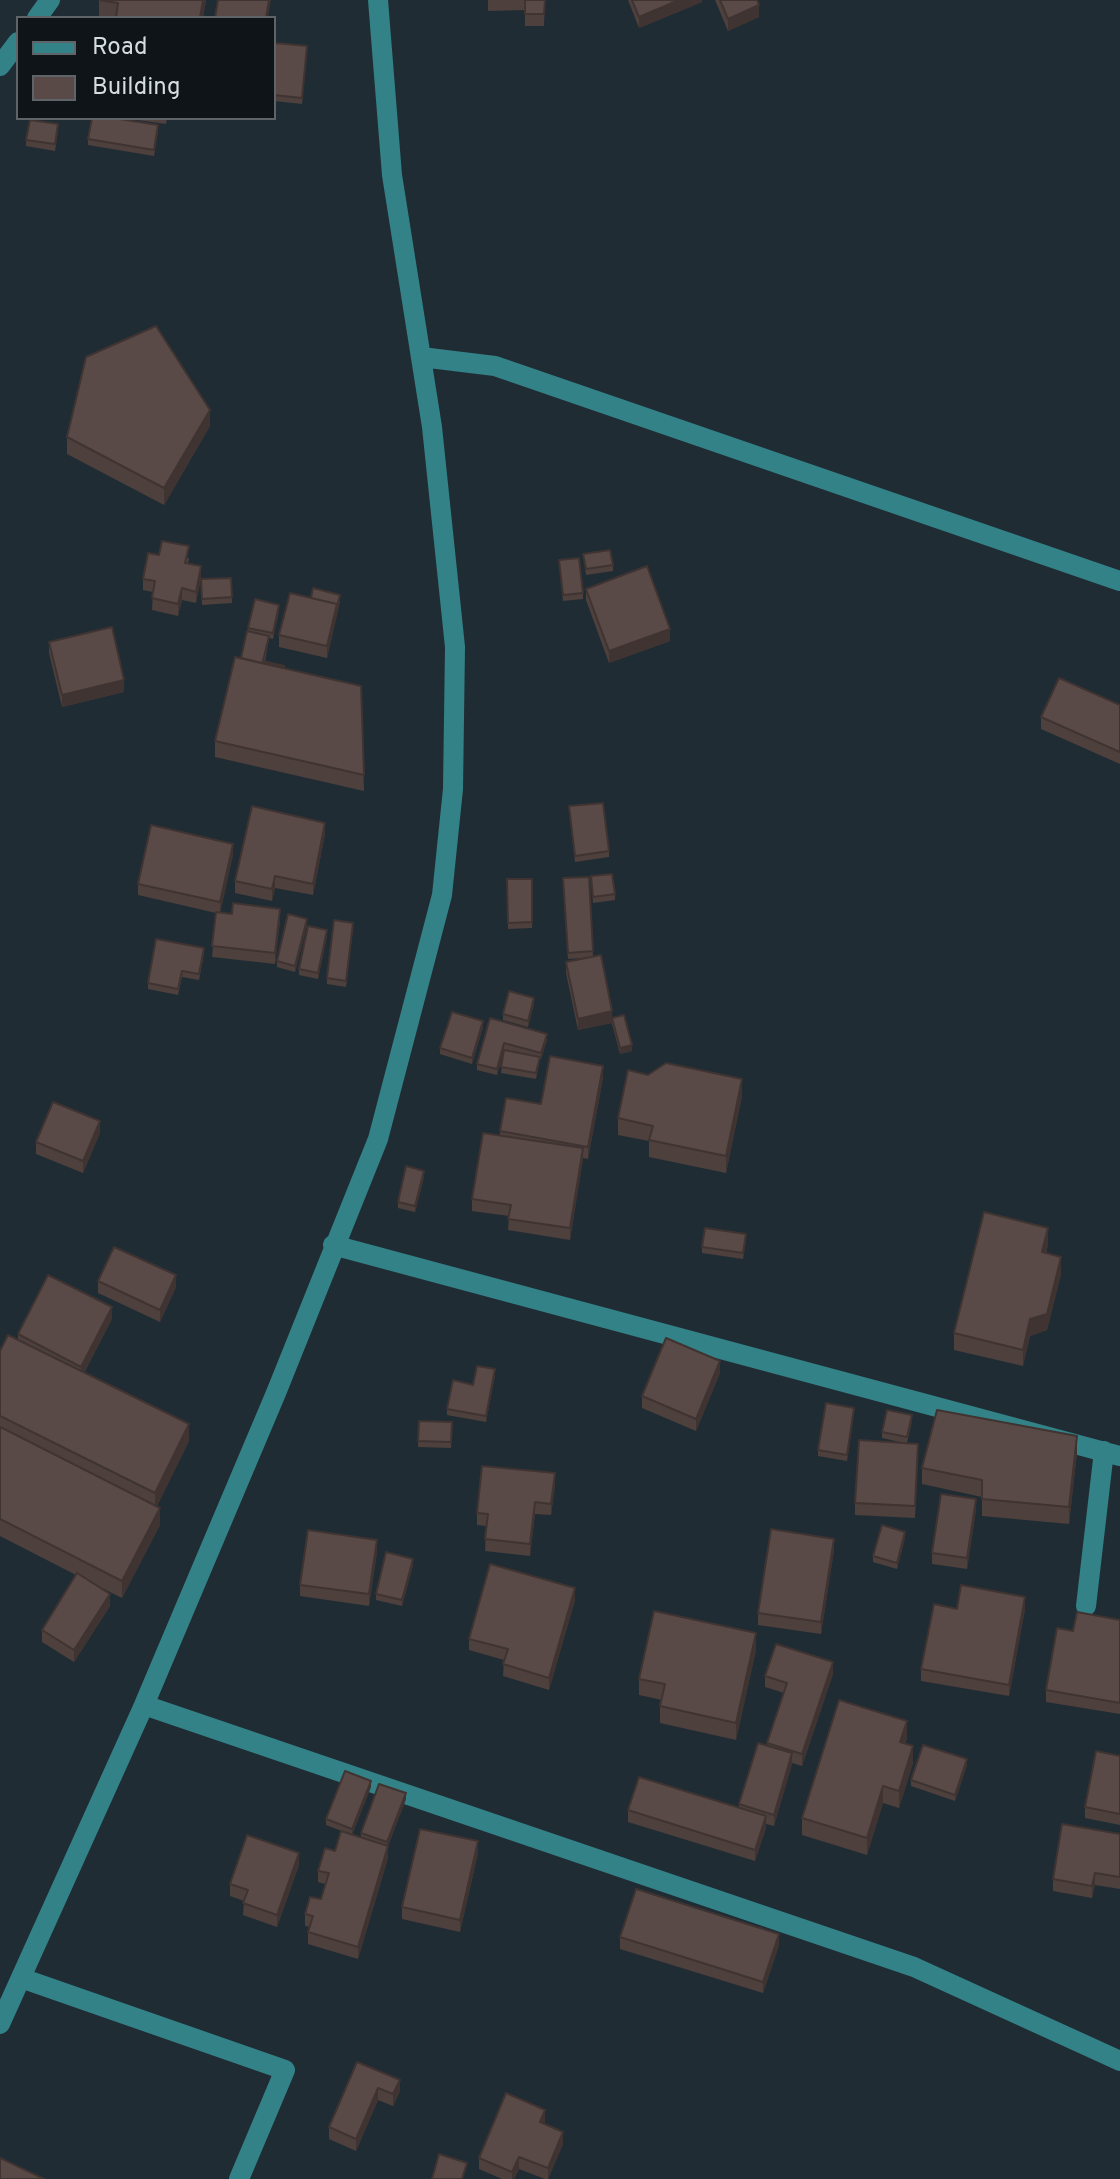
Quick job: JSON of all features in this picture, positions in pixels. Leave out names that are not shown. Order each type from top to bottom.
[{"type":"street","points":[[0,2024],[144,1705],[276,1393],[378,1139],[444,880],[453,789],[455,647],[432,427],[392,175],[378,0]]},
{"type":"street","points":[[0,66],[16,45]]},
{"type":"street","points":[[421,357],[495,366],[1120,581]]},
{"type":"street","points":[[333,1245],[1112,1453],[1086,1606]]},
{"type":"street","points":[[144,1705],[914,1967],[1120,2061]]},
{"type":"street","points":[[21,1978],[285,2070],[239,2179]]},
{"type":"building","points":[[99,0],[203,0],[200,16],[116,16],[118,3]]},
{"type":"building","points":[[218,0],[269,0],[266,16],[215,16]]},
{"type":"building","points":[[525,0],[545,0],[544,14],[525,14]]},
{"type":"building","points":[[632,0],[679,0],[639,17]]},
{"type":"building","points":[[720,0],[757,0],[759,5],[728,19]]},
{"type":"building","points":[[276,43],[307,46],[302,98],[276,95]]},
{"type":"building","points":[[30,120],[58,124],[55,144],[26,140]]},
{"type":"building","points":[[92,120],[126,120],[158,125],[154,150],[88,139]]},
{"type":"building","points":[[156,326],[210,410],[164,488],[67,437],[86,357]]},
{"type":"building","points":[[162,541],[189,546],[185,563],[201,566],[196,592],[182,588],[178,604],[152,598],[155,581],[143,579],[148,553],[159,555]]},
{"type":"building","points":[[610,550],[613,565],[586,569],[583,554]]},
{"type":"building","points":[[579,558],[583,593],[563,595],[559,560]]},
{"type":"building","points":[[647,566],[670,629],[609,651],[586,589]]},
{"type":"building","points":[[231,578],[232,597],[202,599],[201,579]]},
{"type":"building","points":[[313,588],[340,595],[337,606],[311,598]]},
{"type":"building","points":[[290,593],[337,604],[327,646],[279,635]]},
{"type":"building","points":[[255,599],[279,605],[273,633],[248,628]]},
{"type":"building","points":[[112,627],[124,680],[62,695],[49,642]]},
{"type":"building","points":[[247,631],[269,636],[263,661],[284,668],[241,658]]},
{"type":"building","points":[[235,657],[361,686],[364,775],[215,741]]},
{"type":"building","points":[[1059,678],[1120,705],[1120,752],[1041,717]]},
{"type":"building","points":[[603,803],[609,851],[575,856],[569,806]]},
{"type":"building","points":[[252,806],[325,823],[313,884],[275,876],[272,889],[235,881]]},
{"type":"building","points":[[151,825],[233,844],[220,902],[138,884]]},
{"type":"building","points":[[612,874],[615,894],[593,897],[591,876]]},
{"type":"building","points":[[589,877],[593,951],[568,953],[563,878]]},
{"type":"building","points":[[507,879],[532,879],[532,922],[508,923]]},
{"type":"building","points":[[233,903],[280,909],[275,953],[212,946],[216,912],[232,914]]},
{"type":"building","points":[[288,914],[307,919],[295,966],[277,961]]},
{"type":"building","points":[[334,920],[353,923],[346,981],[327,978]]},
{"type":"building","points":[[308,926],[327,930],[318,973],[299,969]]},
{"type":"building","points":[[156,939],[204,948],[199,974],[182,971],[178,989],[148,983]]},
{"type":"building","points":[[601,955],[612,1011],[578,1019],[566,962]]},
{"type":"building","points":[[509,991],[534,998],[528,1021],[503,1014]]},
{"type":"building","points":[[452,1012],[483,1021],[472,1058],[440,1048]]},
{"type":"building","points":[[624,1015],[632,1045],[620,1048],[612,1018]]},
{"type":"building","points":[[490,1018],[547,1034],[541,1053],[504,1043],[497,1069],[477,1064]]},
{"type":"building","points":[[504,1050],[540,1057],[536,1073],[501,1067]]},
{"type":"building","points":[[550,1056],[603,1066],[588,1147],[500,1131],[506,1098],[541,1104]]},
{"type":"building","points":[[666,1063],[742,1079],[726,1156],[649,1140],[653,1126],[618,1118],[628,1070],[648,1075]]},
{"type":"building","points":[[53,1102],[100,1121],[83,1161],[36,1142]]},
{"type":"building","points":[[483,1133],[583,1148],[570,1228],[508,1219],[511,1205],[472,1199]]},
{"type":"building","points":[[406,1166],[424,1171],[415,1206],[398,1202]]},
{"type":"building","points":[[984,1212],[1048,1228],[1042,1252],[1061,1257],[1047,1314],[1030,1319],[1023,1350],[954,1333]]},
{"type":"building","points":[[705,1228],[746,1234],[743,1253],[702,1247]]},
{"type":"building","points":[[114,1247],[176,1275],[160,1310],[98,1281]]},
{"type":"building","points":[[48,1275],[112,1307],[81,1367],[18,1334]]},
{"type":"building","points":[[8,1335],[189,1424],[155,1493],[0,1416],[0,1351]]},
{"type":"building","points":[[666,1338],[720,1361],[696,1419],[642,1396]]},
{"type":"building","points":[[477,1366],[495,1369],[486,1416],[447,1409],[453,1380],[473,1385]]},
{"type":"building","points":[[826,1403],[854,1408],[847,1455],[818,1450]]},
{"type":"building","points":[[887,1410],[912,1415],[907,1437],[882,1432]]},
{"type":"building","points":[[937,1410],[1077,1436],[1069,1507],[982,1499],[982,1480],[922,1468]]},
{"type":"building","points":[[419,1421],[452,1422],[451,1442],[418,1441]]},
{"type":"building","points":[[0,1427],[160,1508],[122,1581],[0,1519]]},
{"type":"building","points":[[859,1440],[918,1444],[915,1506],[855,1503]]},
{"type":"building","points":[[482,1466],[555,1473],[551,1504],[535,1502],[530,1544],[485,1539],[488,1514],[477,1513]]},
{"type":"building","points":[[941,1494],[976,1499],[967,1558],[932,1553]]},
{"type":"building","points":[[882,1525],[905,1532],[897,1563],[873,1556]]},
{"type":"building","points":[[771,1529],[834,1539],[821,1622],[758,1613]]},
{"type":"building","points":[[308,1530],[377,1540],[369,1594],[300,1585]]},
{"type":"building","points":[[386,1552],[413,1559],[402,1600],[376,1594]]},
{"type":"building","points":[[490,1564],[575,1588],[549,1678],[503,1664],[508,1649],[469,1639]]},
{"type":"building","points":[[77,1573],[110,1594],[74,1650],[42,1630]]},
{"type":"building","points":[[961,1585],[1025,1597],[1009,1685],[921,1669],[934,1604],[957,1609]]},
{"type":"building","points":[[654,1611],[756,1633],[736,1723],[660,1706],[665,1684],[639,1679]]},
{"type":"building","points":[[1077,1612],[1120,1620],[1120,1703],[1046,1690],[1057,1628],[1073,1631]]},
{"type":"building","points":[[776,1644],[833,1662],[802,1754],[767,1743],[787,1683],[765,1676]]},
{"type":"building","points":[[839,1700],[907,1721],[900,1742],[913,1746],[899,1791],[883,1786],[867,1838],[802,1818]]},
{"type":"building","points":[[758,1743],[792,1753],[774,1815],[739,1804]]},
{"type":"building","points":[[923,1745],[967,1759],[955,1795],[911,1780]]},
{"type":"building","points":[[1096,1751],[1120,1756],[1120,1814],[1085,1807]]},
{"type":"building","points":[[345,1771],[371,1781],[352,1829],[326,1819]]},
{"type":"building","points":[[639,1777],[766,1816],[755,1850],[628,1810]]},
{"type":"building","points":[[379,1784],[406,1793],[387,1842],[361,1833]]},
{"type":"building","points":[[1062,1824],[1120,1834],[1120,1877],[1095,1873],[1092,1886],[1053,1879]]},
{"type":"building","points":[[420,1829],[478,1841],[460,1920],[402,1907]]},
{"type":"building","points":[[341,1831],[388,1846],[358,1947],[308,1932],[313,1916],[305,1914],[310,1897],[321,1899],[329,1873],[318,1871],[325,1848],[335,1851]]},
{"type":"building","points":[[247,1835],[299,1853],[277,1915],[243,1903],[248,1890],[230,1884]]},
{"type":"building","points":[[636,1889],[779,1934],[763,1982],[620,1937]]},
{"type":"building","points":[[357,2062],[400,2080],[393,2094],[378,2088],[356,2139],[329,2127]]},
{"type":"building","points":[[506,2093],[545,2110],[540,2122],[563,2132],[548,2168],[519,2157],[512,2172],[479,2158]]},
{"type":"building","points":[[439,2154],[467,2163],[462,2179],[432,2179]]},
{"type":"building","points":[[0,2158],[44,2179],[0,2179]]}]
